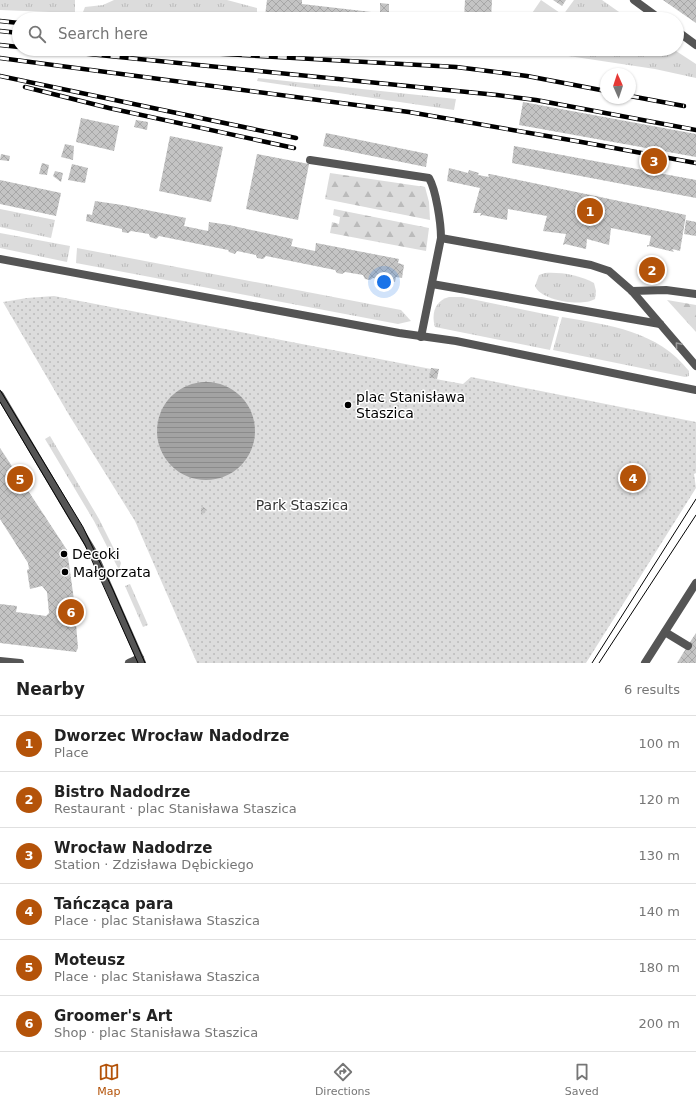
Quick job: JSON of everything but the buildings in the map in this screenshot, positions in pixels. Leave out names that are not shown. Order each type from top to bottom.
[{"type":"street","points":[[634,0],[650,12]]},
{"type":"street","points":[[684,36],[696,45]]},
{"type":"street","points":[[310,160],[429,178],[433,184],[441,226],[441,238],[421,337]]},
{"type":"street","points":[[441,238],[591,265],[608,271],[632,291],[696,366]]},
{"type":"street","points":[[0,259],[421,337],[456,341],[696,390]]},
{"type":"street","points":[[432,284],[660,324]]},
{"type":"street","points":[[632,291],[666,290],[696,294]]},
{"type":"street","points":[[0,395],[93,552],[141,660],[129,663]]},
{"type":"street","points":[[645,663],[696,583]]},
{"type":"street","points":[[665,632],[688,646]]},
{"type":"street","points":[[0,661],[20,663]]},
{"type":"green space","points":[[0,0],[75,0],[75,12],[0,10]]},
{"type":"green space","points":[[114,0],[227,0],[257,8],[257,12],[83,12],[85,7],[103,5]]},
{"type":"green space","points":[[541,0],[559,12],[533,12]]},
{"type":"green space","points":[[574,0],[602,0],[619,12],[565,12]]},
{"type":"green space","points":[[569,56],[684,56],[696,64],[696,78],[655,69]]},
{"type":"green space","points":[[258,78],[456,99],[454,110],[257,81]]},
{"type":"green space","points":[[330,173],[425,187],[429,202],[430,220],[325,199]]},
{"type":"green space","points":[[0,209],[55,220],[51,238],[0,227]]},
{"type":"green space","points":[[334,209],[429,228],[426,251],[330,233],[332,222],[339,224],[340,217],[333,215]]},
{"type":"green space","points":[[0,233],[70,246],[67,262],[0,248]]},
{"type":"green space","points":[[77,248],[401,310],[411,321],[398,324],[76,263]]},
{"type":"green space","points":[[545,273],[570,275],[583,278],[594,283],[596,291],[595,299],[589,301],[572,302],[553,299],[545,295],[535,286],[539,275]]},
{"type":"green space","name":"Park Staszica","points":[[54,296],[431,369],[430,378],[463,384],[471,377],[696,422],[696,473],[694,474],[696,488],[586,663],[197,663],[135,521],[69,415],[3,302]]},
{"type":"green space","points":[[449,297],[462,297],[559,317],[550,350],[435,327],[435,308],[440,301]]},
{"type":"green space","points":[[667,300],[696,305],[696,332]]},
{"type":"green space","points":[[562,317],[615,327],[648,338],[677,358],[689,371],[689,376],[685,377],[553,350]]},
{"type":"green space","points":[[50,436],[99,519],[121,563],[119,570],[94,521],[45,439]]},
{"type":"green space","points":[[130,584],[148,625],[143,627],[125,586]]},
{"type":"shaded area","points":[[206,382],[225,386],[241,396],[251,412],[255,431],[251,450],[241,466],[225,476],[206,480],[187,476],[171,466],[161,450],[157,431],[161,412],[171,396],[187,386]]},
{"type":"tram line","points":[[0,390],[83,527],[145,663]]},
{"type":"tram line","points":[[0,402],[85,545],[138,663]]},
{"type":"tram line","points":[[592,663],[696,499]]},
{"type":"tram line","points":[[599,663],[696,515]]},
{"type":"railway","points":[[0,21],[12,22]]},
{"type":"railway","points":[[0,31],[12,32]]},
{"type":"railway","points":[[0,45],[12,46]]},
{"type":"railway","points":[[109,56],[497,95],[536,100],[696,130]]},
{"type":"railway","points":[[259,56],[456,67],[527,76],[600,90]]},
{"type":"railway","points":[[0,58],[409,112],[696,163]]},
{"type":"railway","points":[[0,76],[296,138]]},
{"type":"railway","points":[[25,87],[109,108],[294,148]]},
{"type":"railway","points":[[636,97],[684,106]]},
{"type":"place","name":"Wrocław Nadodrze","points":[[654,161]]},
{"type":"place","name":"Dworzec Wrocław Nadodrze","points":[[590,211]]},
{"type":"place","name":"Bistro Nadodrze","points":[[652,270]]},
{"type":"place","name":"plac Stanisława Staszica","points":[[348,405]]},
{"type":"place","name":"Tańcząca para","points":[[633,478]]},
{"type":"place","name":"Moteusz","points":[[20,479]]},
{"type":"place","name":"Decoki","points":[[64,554]]},
{"type":"place","name":"Małgorzata","points":[[65,572]]},
{"type":"place","name":"Groomer's Art","points":[[71,612]]}]
